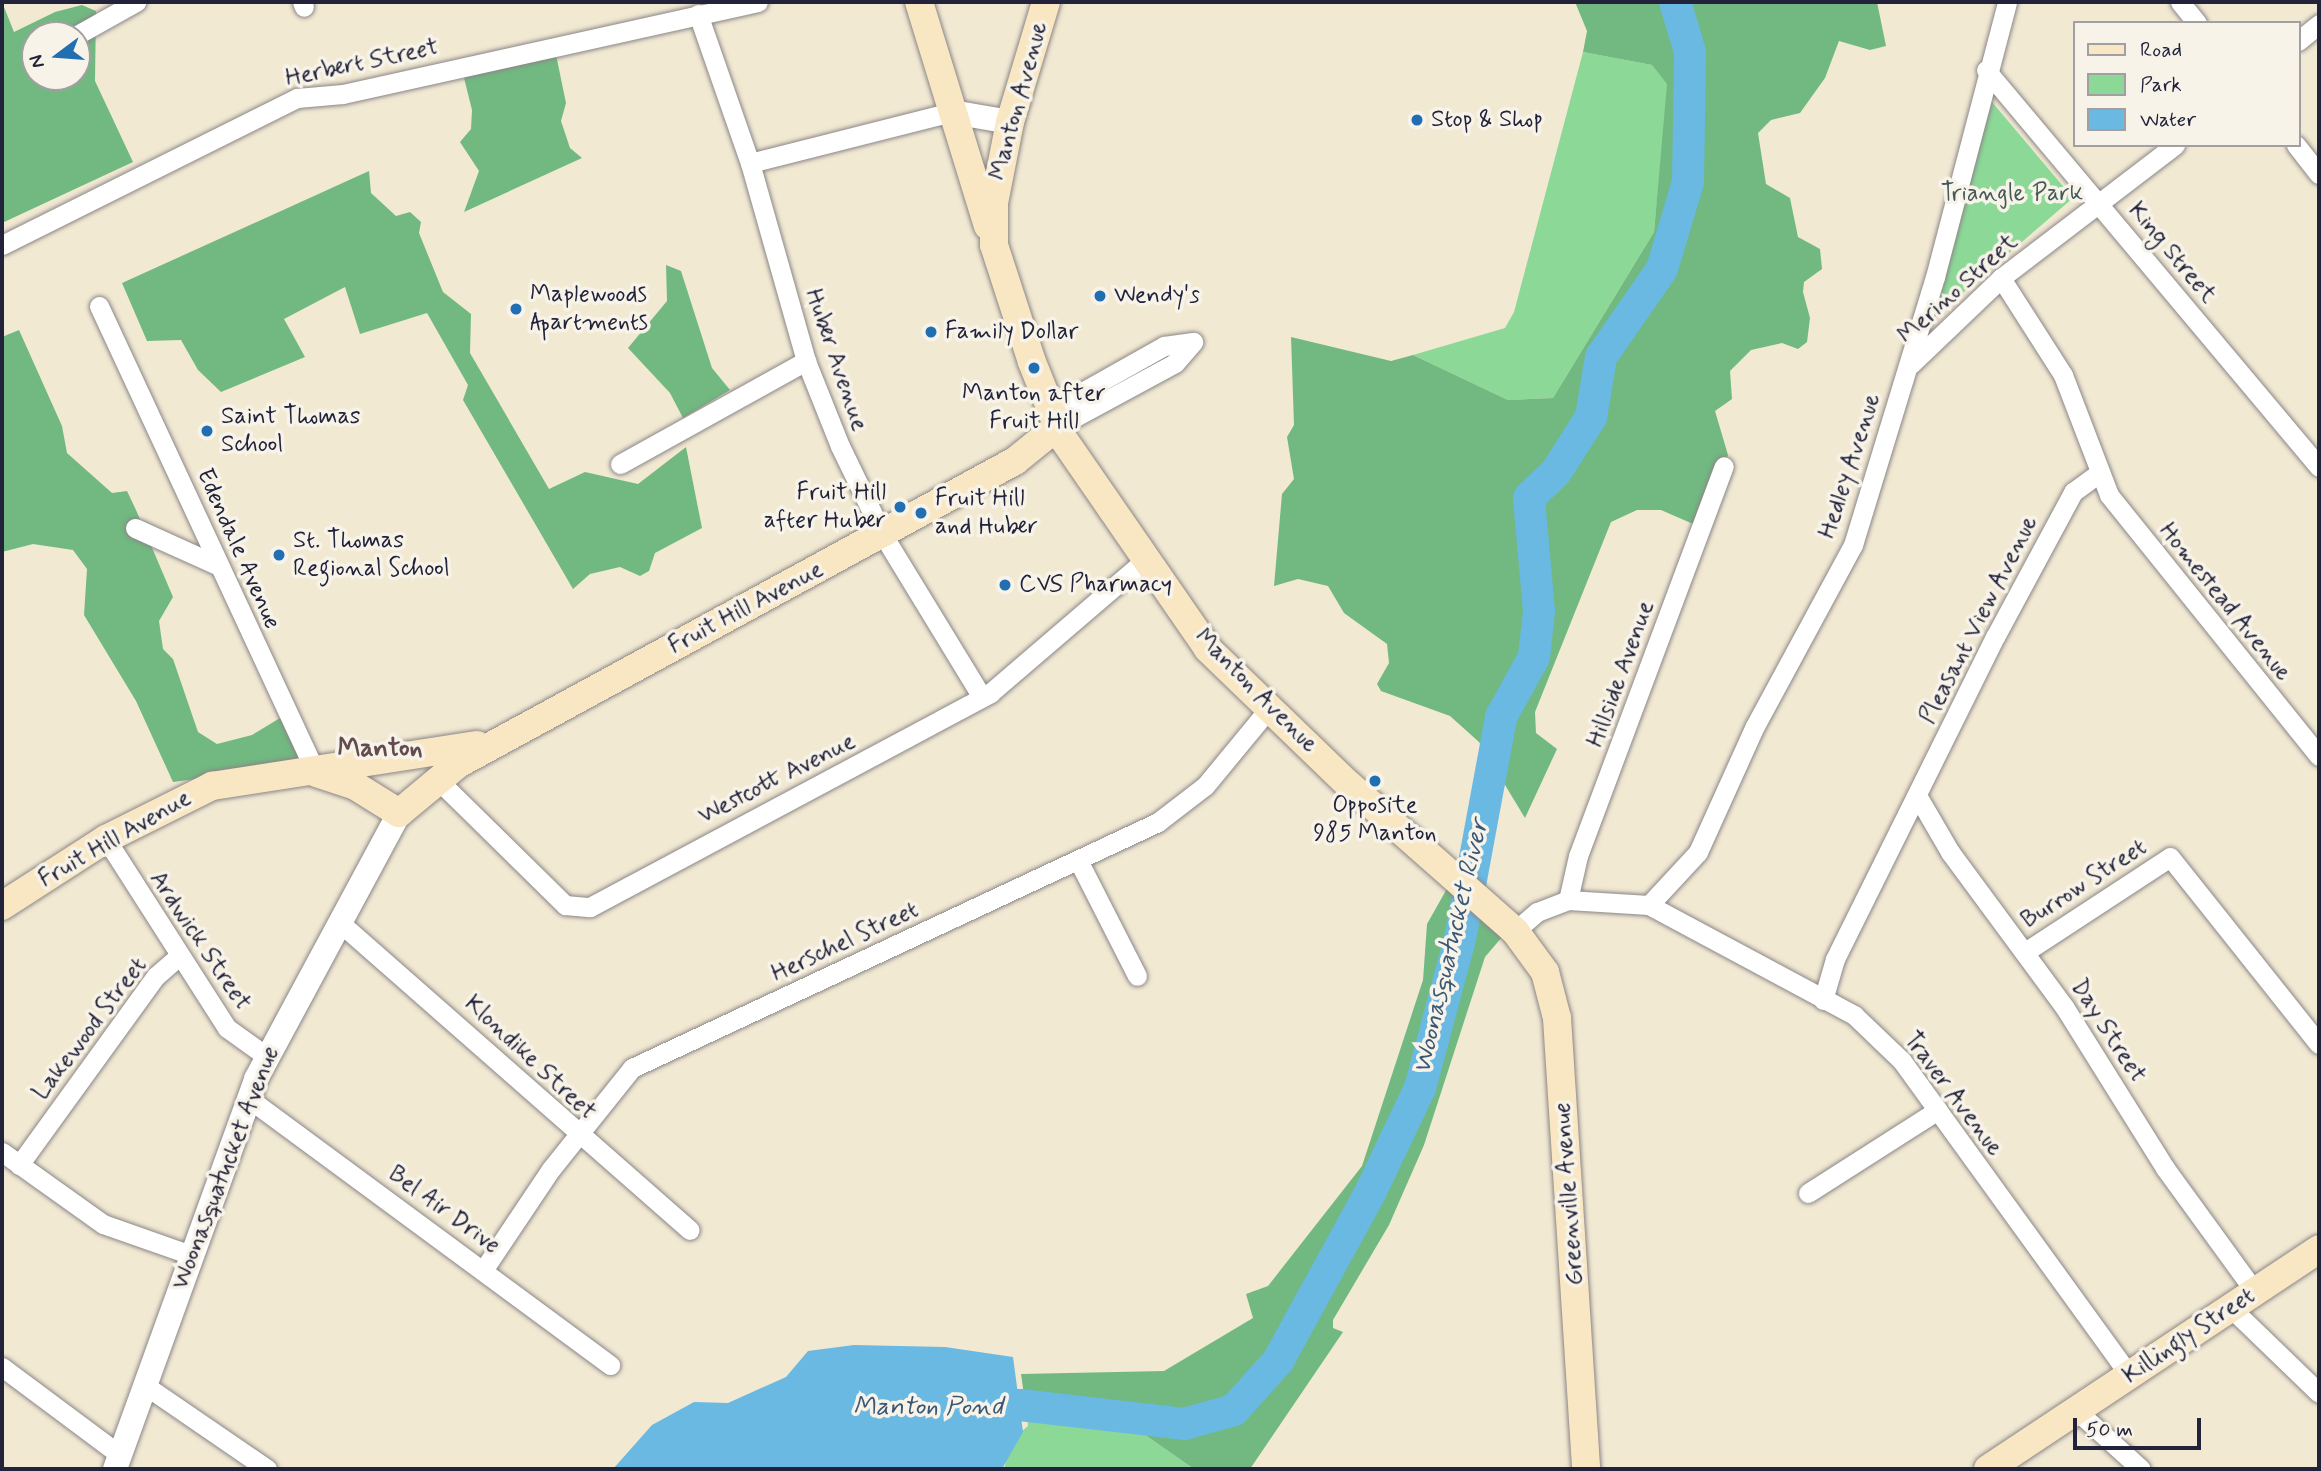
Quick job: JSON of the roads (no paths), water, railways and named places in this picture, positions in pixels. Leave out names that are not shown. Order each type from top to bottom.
[{"type":"main road","points":[[919,2],[994,245]]},
{"type":"main road","name":"Manton Avenue","points":[[1046,2],[998,172],[994,245],[1054,418],[1144,561],[1208,649],[1508,925]]},
{"type":"main road","name":"Fruit Hill Avenue","points":[[437,779],[510,736],[883,535],[981,478],[1054,418]]},
{"type":"main road","name":"Fruit Hill Avenue","points":[[2,906],[106,839],[212,786],[316,773],[510,736]]},
{"type":"main road","name":"Fruit Hill Avenue","points":[[316,773],[354,785],[399,813]]},
{"type":"main road","name":"Woonasquatucket Avenue","points":[[399,813],[437,779]]},
{"type":"main road","name":"Greenville Avenue","points":[[1508,925],[1545,972],[1557,1018],[1586,1469]]},
{"type":"main road","name":"Killingly Street","points":[[1988,1469],[2319,1249]]},
{"type":"street","points":[[91,27],[136,2]]},
{"type":"street","name":"Herbert Street","points":[[2,245],[297,98],[343,94],[758,2]]},
{"type":"street","name":"Hedley Avenue","points":[[1649,905],[1698,852],[1755,726],[1853,545],[1908,367],[1986,70],[2007,2]]},
{"type":"street","points":[[2180,2],[2195,21]]},
{"type":"street","name":"Huber Avenue","points":[[698,15],[750,163],[806,361],[883,535],[982,696]]},
{"type":"street","points":[[2300,39],[2319,24]]},
{"type":"street","name":"King Street","points":[[1986,70],[2319,467]]},
{"type":"street","points":[[750,163],[952,112],[1010,122]]},
{"type":"street","name":"Merino Street","points":[[1908,367],[2001,278],[2101,205],[2173,147]]},
{"type":"street","points":[[2298,147],[2319,174]]},
{"type":"street","points":[[2001,278],[2063,375],[2098,474]]},
{"type":"street","name":"Edendale Avenue","points":[[99,306],[316,773]]},
{"type":"street","points":[[1194,342],[1175,363],[1054,418],[1070,393],[1164,346],[1194,342]]},
{"type":"street","points":[[620,464],[806,361]]},
{"type":"street","name":"Hillside Avenue","points":[[1568,900],[1578,856],[1724,466]]},
{"type":"street","name":"Homestead Avenue","points":[[2098,474],[2319,756]]},
{"type":"street","name":"Pleasant View Avenue","points":[[1823,1000],[1835,960],[2073,492],[2098,474]]},
{"type":"street","points":[[135,528],[219,566]]},
{"type":"street","name":"Westcott Avenue","points":[[437,779],[565,905],[580,910],[982,696],[1144,561]]},
{"type":"street","name":"Herschel Street","points":[[484,1269],[577,1135],[632,1068],[1078,860],[1185,804],[1271,706]]},
{"type":"street","name":"Day Street","points":[[1918,797],[1950,852],[2025,952],[2255,1292]]},
{"type":"street","name":"Woonasquatucket Avenue","points":[[117,1462],[248,1098],[267,1056],[338,921],[399,813]]},
{"type":"street","name":"Ardwick Street","points":[[106,839],[177,958],[228,1028],[267,1056]]},
{"type":"street","name":"Burrow Street","points":[[2025,952],[2170,857],[2319,1044]]},
{"type":"street","points":[[1078,860],[1137,976]]},
{"type":"street","name":"Traver Avenue","points":[[1508,925],[1568,900],[1649,905],[1823,1000],[1878,1035],[1938,1110],[2130,1376]]},
{"type":"street","name":"Klondike Street","points":[[338,921],[577,1135],[690,1230]]},
{"type":"street","name":"Lakewood Street","points":[[19,1165],[156,976],[177,958]]},
{"type":"street","name":"Bel Air Drive","points":[[248,1098],[484,1269],[610,1365]]},
{"type":"street","points":[[1808,1193],[1938,1110]]},
{"type":"street","points":[[2,1152],[103,1224],[191,1255]]},
{"type":"street","points":[[2231,1308],[2319,1393]]},
{"type":"street","points":[[2,1367],[117,1462]]},
{"type":"street","points":[[146,1386],[267,1469]]},
{"type":"street","points":[[2077,1411],[2141,1469]]},
{"type":"water","name":"Manton Pond","points":[[854,1345],[945,1347],[1013,1357],[1023,1432],[1002,1469],[613,1469],[652,1425],[694,1402],[728,1403],[786,1377],[808,1351]]},
{"type":"waterway","name":"Woonasquatucket River","points":[[977,1409],[1020,1405],[1184,1424],[1234,1410],[1278,1361],[1371,1191],[1420,1088],[1460,939],[1501,717],[1534,657],[1539,611],[1529,498],[1556,472],[1591,417],[1601,357],[1662,269],[1688,182],[1690,52],[1675,2]]},
{"type":"place","name":"Stop & Shop","points":[[1417,120]]},
{"type":"place","name":"Wendy's","points":[[1100,296]]},
{"type":"place","name":"Maplewoods Apartments","points":[[516,309]]},
{"type":"place","name":"Family Dollar","points":[[931,332]]},
{"type":"place","name":"Manton after Fruit Hill","points":[[1034,368]]},
{"type":"place","name":"Saint Thomas School","points":[[207,431]]},
{"type":"place","name":"Fruit Hill after Huber","points":[[900,507]]},
{"type":"place","name":"Fruit Hill and Huber","points":[[921,513]]},
{"type":"place","name":"St. Thomas Regional School","points":[[279,555]]},
{"type":"place","name":"CVS Pharmacy","points":[[1005,585]]},
{"type":"place","name":"Opposite 985 Manton","points":[[1375,781]]},
{"type":"district","name":"Manton","points":[[380,750]]},
{"type":"park label","name":"Triangle Park","points":[[2012,194]]}]
